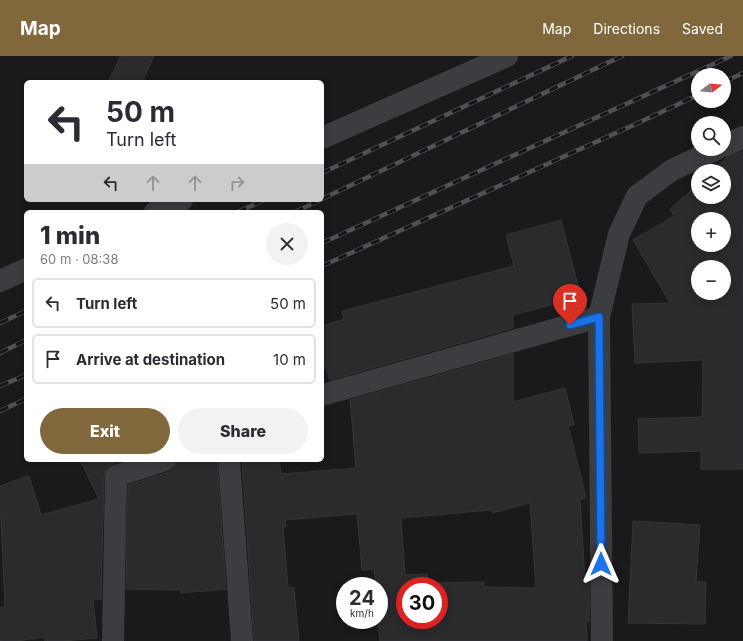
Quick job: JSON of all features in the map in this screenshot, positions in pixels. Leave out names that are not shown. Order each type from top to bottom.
[{"type":"street","points":[[324,137],[507,56]]},
{"type":"street","points":[[731,143],[743,137]]},
{"type":"street","points":[[602,641],[599,317],[619,234],[637,196],[672,170],[702,156]]},
{"type":"street","points":[[160,210],[178,202]]},
{"type":"street","points":[[0,281],[24,270]]},
{"type":"street","points":[[324,394],[599,317]]},
{"type":"street","points":[[113,641],[116,476],[159,462]]},
{"type":"street","points":[[228,462],[242,641]]},
{"type":"building","points":[[121,56],[154,56],[143,80],[109,80]]},
{"type":"building","points":[[743,151],[743,469],[701,469],[701,451],[639,453],[638,419],[702,417],[703,360],[635,363],[632,304],[670,303],[633,240],[674,216],[670,209],[691,190],[691,204],[731,204],[731,164],[720,164],[726,158]]},
{"type":"building","points":[[561,220],[581,297],[513,315],[513,328],[330,380],[324,363],[324,325],[344,319],[342,311],[514,266],[506,235]]},
{"type":"building","points":[[513,354],[513,402],[565,388],[574,425],[568,426],[586,498],[580,499],[585,581],[589,581],[589,622],[586,622],[587,641],[380,641],[379,629],[388,629],[388,577],[375,577],[374,569],[362,570],[357,514],[285,520],[286,526],[283,527],[288,588],[294,587],[299,641],[254,641],[242,462],[279,462],[281,474],[356,468],[350,400]],"holes":[[[530,503],[536,588],[484,587],[484,582],[448,583],[448,629],[396,629],[396,577],[427,577],[427,574],[405,575],[401,518],[491,510],[492,513]]]},
{"type":"building","points":[[81,462],[118,462],[106,468],[104,476],[101,600],[93,599],[97,638],[45,641],[45,637],[17,641],[0,641],[0,608],[5,607],[0,519],[0,486],[29,476],[41,515],[99,499]]},
{"type":"building","points":[[176,462],[217,462],[226,589],[181,593],[181,590],[126,589],[128,485],[169,472],[175,468]]},
{"type":"building","points":[[633,521],[700,525],[696,582],[706,582],[705,624],[628,623]]},
{"type":"railway","points":[[324,172],[572,56]]},
{"type":"railway","points":[[324,198],[622,56]]},
{"type":"railway","points":[[324,242],[731,56]]},
{"type":"railway","points":[[731,79],[743,73]]},
{"type":"railway","points":[[324,265],[691,98]]},
{"type":"railway","points":[[242,210],[260,202]]},
{"type":"railway","points":[[299,210],[316,202]]},
{"type":"railway","points":[[0,323],[24,312]]},
{"type":"railway","points":[[0,353],[24,341]]},
{"type":"railway","points":[[0,386],[24,376]]},
{"type":"railway","points":[[0,411],[24,400]]},
{"type":"route","points":[[570,325],[599,317],[601,564]]}]
